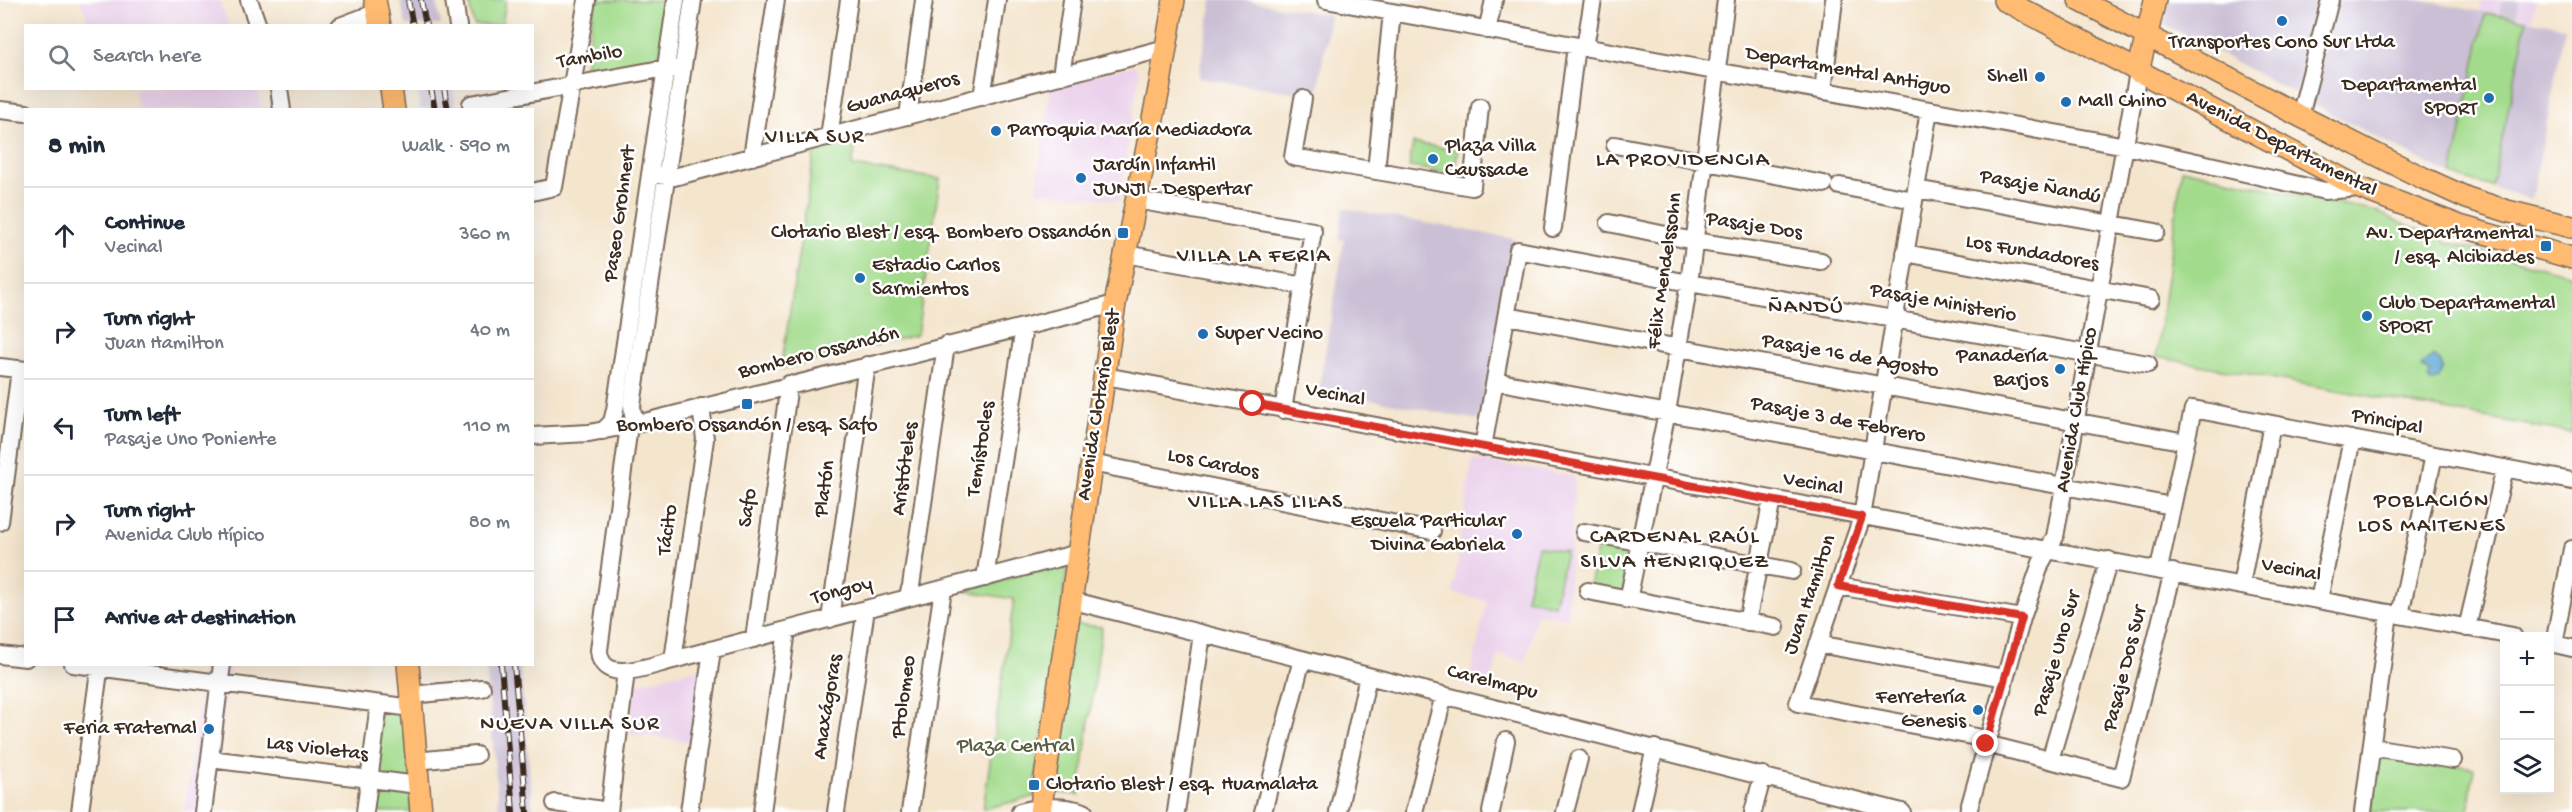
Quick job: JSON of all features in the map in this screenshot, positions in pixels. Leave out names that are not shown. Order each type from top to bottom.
[{"type":"main road","name":"Avenida Clotario Blest","points":[[1040,809],[1115,304],[1174,0]]},
{"type":"main road","name":"Avenida Departamental","points":[[2004,0],[2360,188],[2454,224],[2572,258]]},
{"type":"main road","name":"Avenida Departamental","points":[[2079,0],[2376,156],[2468,198],[2507,211],[2572,227]]},
{"type":"main road","name":"Avenida Club Hípico","points":[[2138,72],[2155,0]]},
{"type":"main road","points":[[391,90],[394,108]]},
{"type":"main road","points":[[408,666],[421,812]]},
{"type":"street","points":[[249,0],[257,24]]},
{"type":"street","points":[[454,0],[458,24]]},
{"type":"street","points":[[534,191],[554,186],[574,84],[587,0]]},
{"type":"street","name":"Paseo Grohnert","points":[[674,69],[676,0]]},
{"type":"street","name":"Paseo Grohnert","points":[[603,430],[612,422],[642,281],[674,69],[693,0]]},
{"type":"street","points":[[753,157],[776,0]]},
{"type":"street","points":[[829,137],[849,0]]},
{"type":"street","points":[[908,116],[924,0]]},
{"type":"street","points":[[982,97],[997,0]]},
{"type":"street","points":[[1061,76],[1072,0]]},
{"type":"street","name":"Departamental Antiguo","points":[[1326,0],[1392,20],[1487,30],[2126,146],[2325,191],[2360,188]]},
{"type":"street","points":[[1487,30],[1494,0]]},
{"type":"street","points":[[1553,228],[1580,47],[1593,0]]},
{"type":"street","name":"Félix Mendelssohn","points":[[1629,600],[1667,412],[1689,283],[1726,0]]},
{"type":"street","points":[[1823,91],[1834,0]]},
{"type":"street","points":[[2300,116],[2330,0]]},
{"type":"street","points":[[346,24],[377,13]]},
{"type":"street","points":[[1376,171],[1392,20]]},
{"type":"street","name":"Guanaqueros","points":[[658,175],[674,177],[1166,48]]},
{"type":"street","name":"Tambilo","points":[[470,101],[674,69]]},
{"type":"street","name":"Avenida Club Hípico","points":[[1968,812],[2022,618],[2041,563],[2055,537],[2138,72]]},
{"type":"street","points":[[279,90],[282,108]]},
{"type":"street","points":[[1304,99],[1293,156],[1472,187],[1480,107]]},
{"type":"street","points":[[0,110],[24,113]]},
{"type":"street","name":"Juan Hamilton","points":[[1929,110],[1862,517],[1798,703],[1987,742]]},
{"type":"street","name":"Pasaje Ñandú","points":[[1615,145],[1832,185],[1915,194],[2156,232]]},
{"type":"street","points":[[1136,200],[1313,231],[1283,410]]},
{"type":"street","name":"Pasaje Dos","points":[[1609,223],[1694,241],[1821,261]]},
{"type":"street","name":"Pasaje Ministerio","points":[[1507,316],[1518,250],[1689,283],[2148,364]]},
{"type":"street","name":"Los Fundadores","points":[[1905,253],[2151,299]]},
{"type":"street","points":[[1125,254],[1304,286]]},
{"type":"street","name":"Paseo Grohnert","points":[[621,671],[603,664],[599,650],[635,424],[631,411],[642,281]]},
{"type":"street","name":"Bombero Ossandón","points":[[534,436],[567,435],[635,424],[1115,304]]},
{"type":"street","points":[[1483,447],[1507,316]]},
{"type":"street","name":"Pasaje 16 de Agosto","points":[[1507,316],[2186,442]]},
{"type":"street","name":"Temístocles","points":[[985,578],[1024,327]]},
{"type":"street","name":"Aristóteles","points":[[907,598],[913,574],[946,345]]},
{"type":"street","name":"Platón","points":[[830,619],[867,365]]},
{"type":"street","points":[[0,367],[23,370],[0,522]]},
{"type":"street","name":"Vecinal","points":[[1105,376],[2500,634]]},
{"type":"street","name":"Pasaje 3 de Febrero","points":[[1495,381],[2172,506]]},
{"type":"street","name":"Safo","points":[[754,639],[789,384]]},
{"type":"street","name":"Tácito","points":[[673,660],[705,439],[700,407]]},
{"type":"street","name":"Principal","points":[[2193,409],[2572,481]]},
{"type":"street","name":"Pasaje Dos Sur","points":[[2050,760],[2121,778],[2166,571],[2172,506],[2193,409]]},
{"type":"street","points":[[2241,585],[2272,424]]},
{"type":"street","points":[[2319,600],[2352,439]]},
{"type":"street","points":[[2364,812],[2372,747],[2395,614],[2434,455]]},
{"type":"street","name":"Los Cardos","points":[[1091,463],[1432,531]]},
{"type":"street","points":[[2467,628],[2505,468]]},
{"type":"street","points":[[1747,622],[1772,500]]},
{"type":"street","points":[[1584,532],[1792,571]]},
{"type":"street","points":[[2554,634],[2572,549]]},
{"type":"street","name":"Tongoy","points":[[621,671],[673,660],[1078,554]]},
{"type":"street","name":"Pasaje Uno Sur","points":[[2050,760],[2109,560]]},
{"type":"street","points":[[1838,586],[2022,618]]},
{"type":"street","name":"Ptolomeo","points":[[910,812],[944,589]]},
{"type":"street","points":[[1588,591],[1776,627]]},
{"type":"street","name":"Carelmapu","points":[[1070,600],[1902,812]]},
{"type":"street","name":"Anaxágoras","points":[[836,812],[866,609]]},
{"type":"street","points":[[762,812],[787,630]]},
{"type":"street","points":[[1176,812],[1202,634]]},
{"type":"street","points":[[1818,644],[2005,678]]},
{"type":"street","points":[[2554,644],[2572,648]]},
{"type":"street","points":[[688,812],[712,650]]},
{"type":"street","points":[[0,655],[24,658]]},
{"type":"street","points":[[1263,812],[1302,659]]},
{"type":"street","points":[[80,812],[100,666],[379,704],[411,702],[482,688]]},
{"type":"street","points":[[203,812],[222,666]]},
{"type":"street","points":[[555,803],[609,811],[621,671]]},
{"type":"street","points":[[1338,812],[1368,676]]},
{"type":"street","points":[[1414,812],[1444,695]]},
{"type":"street","points":[[365,812],[379,704]]},
{"type":"street","points":[[1491,812],[1506,741]]},
{"type":"street","points":[[1987,742],[2050,760]]},
{"type":"street","points":[[2372,747],[2453,760]]},
{"type":"street","points":[[1640,812],[1655,748]]},
{"type":"street","points":[[416,761],[476,755]]},
{"type":"street","name":"Las Violetas","points":[[210,759],[418,785]]},
{"type":"street","points":[[1566,812],[1579,759]]},
{"type":"street","points":[[1754,812],[1763,775]]},
{"type":"street","points":[[1020,812],[1064,807],[1084,812]]},
{"type":"shaded area","points":[[80,0],[219,0],[229,24],[89,24]]},
{"type":"shaded area","points":[[400,0],[436,0],[441,24],[406,24]]},
{"type":"shaded area","points":[[1212,0],[1242,0],[1330,15],[1317,96],[1198,78]]},
{"type":"shaded area","points":[[2169,0],[2321,0],[2296,94],[2164,24]]},
{"type":"shaded area","points":[[2335,0],[2417,0],[2499,15],[2502,0],[2519,0],[2516,18],[2565,27],[2532,200],[2444,172],[2312,104]]},
{"type":"shaded area","points":[[2482,0],[2502,0],[2499,15],[2479,12]]},
{"type":"shaded area","points":[[2519,0],[2536,0],[2532,21],[2516,18]]},
{"type":"shaded area","points":[[1135,65],[1140,73],[1119,201],[1036,191],[1051,85]]},
{"type":"shaded area","points":[[133,90],[257,90],[262,108],[139,108]]},
{"type":"shaded area","points":[[417,90],[453,90],[456,108],[420,108]]},
{"type":"shaded area","points":[[1343,208],[1514,239],[1482,421],[1319,389],[1344,240],[1339,239]]},
{"type":"shaded area","name":"Escuela Particular Divina Gabriela","points":[[1472,459],[1575,476],[1567,619],[1537,612],[1526,661],[1498,655],[1489,691],[1468,686],[1487,601],[1453,593]]},
{"type":"shaded area","name":"Feria Fraternal","points":[[204,666],[230,666],[212,812],[184,812]]},
{"type":"shaded area","points":[[486,666],[520,666],[533,812],[499,812]]},
{"type":"shaded area","points":[[704,667],[696,742],[629,734],[636,684]]},
{"type":"green space","points":[[468,0],[506,0],[502,24],[474,24]]},
{"type":"green space","points":[[595,0],[669,0],[659,60],[584,74]]},
{"type":"green space","name":"Departamental SPORT","points":[[2485,13],[2527,20],[2492,187],[2452,175]]},
{"type":"green space","name":"Estadio Carlos Sarmientos","points":[[857,136],[852,166],[940,179],[917,335],[781,369],[815,147]]},
{"type":"green space","name":"Plaza Villa Caussade","points":[[1413,143],[1458,150],[1454,174],[1409,167]]},
{"type":"green space","name":"Club Departamental SPORT","points":[[2182,169],[2377,212],[2447,242],[2572,275],[2572,433],[2156,357]]},
{"type":"green space","points":[[1599,541],[1632,548],[1623,593],[1589,586]]},
{"type":"green space","points":[[1538,546],[1566,552],[1554,605],[1526,598]]},
{"type":"green space","name":"Plaza Central","points":[[1061,563],[1067,570],[1033,797],[983,809],[1014,599],[964,591]]},
{"type":"green space","points":[[1074,624],[1102,627],[1079,795],[1051,791]]},
{"type":"green space","points":[[381,709],[405,712],[411,782],[374,776]]},
{"type":"green space","points":[[2377,752],[2474,768],[2468,812],[2371,812]]},
{"type":"green space","points":[[371,786],[410,787],[412,812],[368,812]]},
{"type":"water","points":[[2432,356],[2440,361],[2443,368],[2438,379],[2431,382],[2428,379],[2431,373],[2421,367]]},
{"type":"railway","points":[[408,0],[413,24]]},
{"type":"railway","points":[[421,0],[426,24]]},
{"type":"railway","points":[[431,90],[435,108]]},
{"type":"railway","points":[[444,90],[448,108]]},
{"type":"railway","points":[[501,666],[513,812]]},
{"type":"railway","points":[[514,666],[527,812]]},
{"type":"place","name":"Transportes Cono Sur Ltda","points":[[2282,21]]},
{"type":"place","name":"Shell","points":[[2040,77]]},
{"type":"place","name":"Departamental SPORT","points":[[2489,98]]},
{"type":"place","name":"Mall Chino","points":[[2066,102]]},
{"type":"place","name":"Parroquia María Mediadora","points":[[996,131]]},
{"type":"place","name":"Plaza Villa Caussade","points":[[1433,159]]},
{"type":"place","name":"Jardín Infantil JUNJI - Despertar","points":[[1081,178]]},
{"type":"place","name":"Clotario Blest / esq. Bombero Ossandón","points":[[1123,233]]},
{"type":"place","name":"Av. Departamental / esq. Alcibiades","points":[[2546,246]]},
{"type":"place","name":"Estadio Carlos Sarmientos","points":[[860,278]]},
{"type":"place","name":"Club Departamental SPORT","points":[[2367,316]]},
{"type":"place","name":"Super Vecino","points":[[1203,334]]},
{"type":"place","name":"Panadería Barjos","points":[[2060,369]]},
{"type":"place","name":"Bombero Ossandón / esq. Safo","points":[[747,404]]},
{"type":"place","name":"Escuela Particular Divina Gabriela","points":[[1517,534]]},
{"type":"place","name":"Ferretería Genesis","points":[[1978,710]]},
{"type":"place","name":"Feria Fraternal","points":[[209,729]]},
{"type":"place","name":"Clotario Blest / esq. Huamalata","points":[[1034,785]]},
{"type":"district","name":"VILLA SUR","points":[[815,138]]},
{"type":"district","name":"LA PROVIDENCIA","points":[[1683,161]]},
{"type":"district","name":"VILLA LA FERIA","points":[[1254,257]]},
{"type":"district","name":"ÑANDÚ","points":[[1806,308]]},
{"type":"district","name":"VILLA LAS LILAS","points":[[1266,503]]},
{"type":"district","name":"POBLACIÓN LOS MAITENES","points":[[2432,514]]},
{"type":"district","name":"CARDENAL RAÚL SILVA HENRIQUEZ","points":[[1675,550]]},
{"type":"district","name":"NUEVA VILLA SUR","points":[[570,725]]},
{"type":"route","points":[[1253,404],[1862,517],[1838,586],[2022,618],[1986,744]]}]
